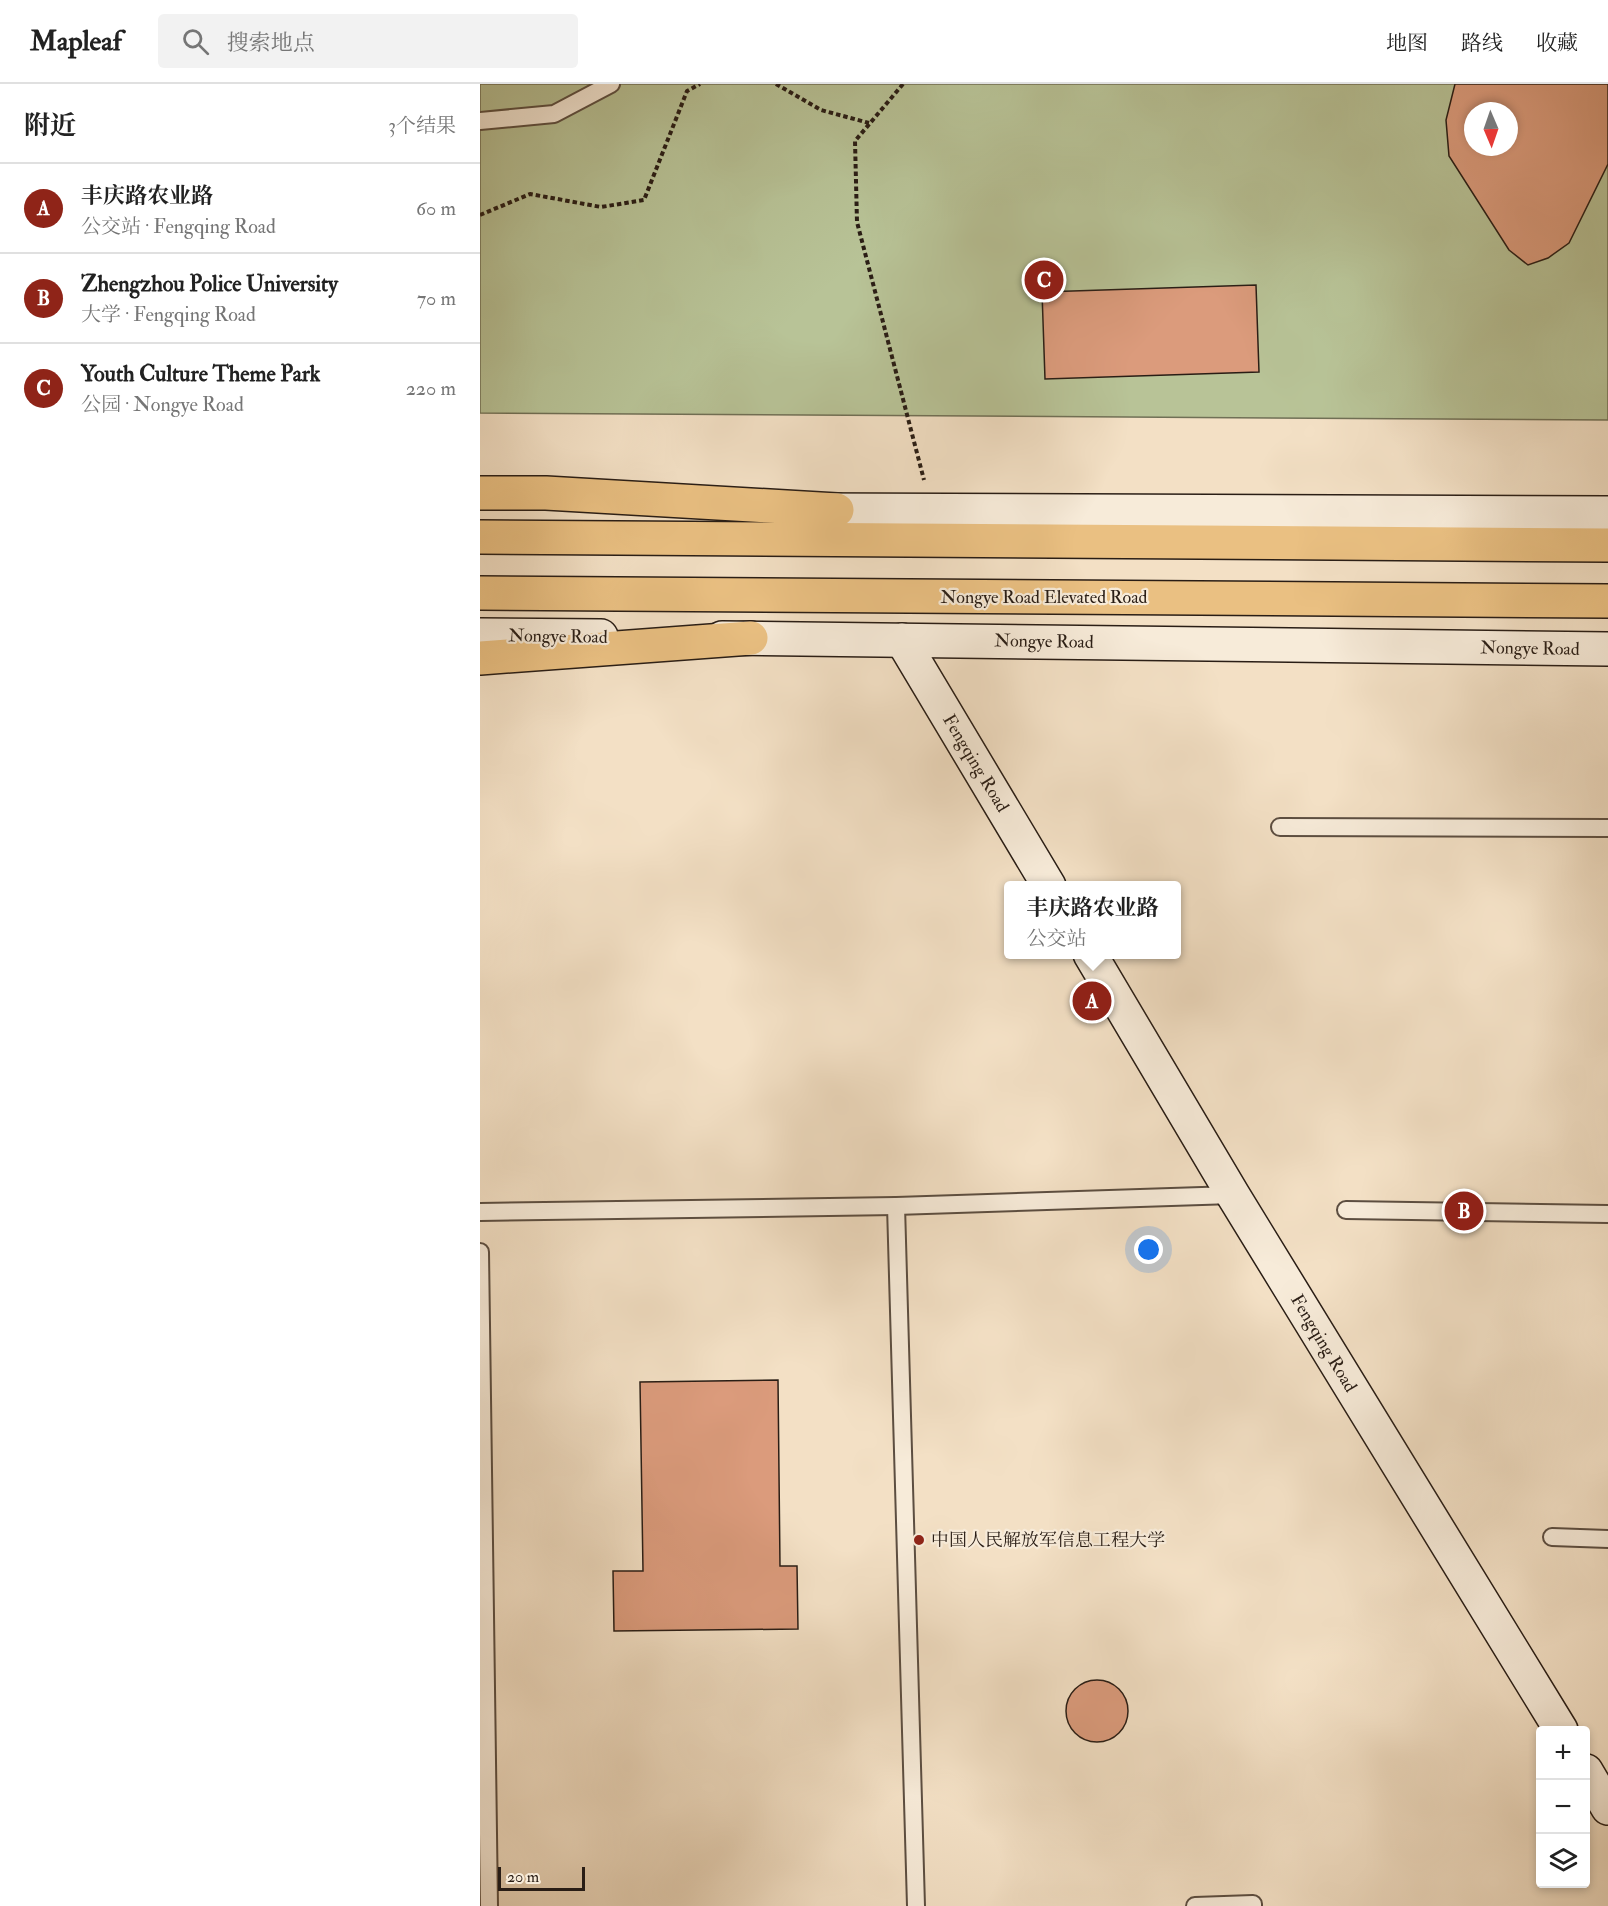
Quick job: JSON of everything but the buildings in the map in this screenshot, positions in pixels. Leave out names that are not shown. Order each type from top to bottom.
[{"type":"highway","points":[[480,493],[546,493],[837,510]]},
{"type":"highway","points":[[480,537],[1608,545]]},
{"type":"highway","name":"Nongye Road Elevated Road","points":[[480,593],[1608,601]]},
{"type":"highway","points":[[480,658],[751,638]]},
{"type":"street","points":[[480,508],[1608,513]]},
{"type":"street","name":"Nongye Road","points":[[480,635],[1608,649]]},
{"type":"street","name":"Fengqing Road","points":[[902,640],[1047,881]]},
{"type":"street","name":"Fengqing Road","points":[[1093,959],[1233,1195],[1557,1726]]},
{"type":"street","points":[[1590,1778],[1608,1808]]},
{"type":"lane","points":[[480,121],[554,114],[611,84]]},
{"type":"lane","points":[[1280,826],[1608,828]]},
{"type":"lane","points":[[480,1212],[896,1206],[1233,1195]]},
{"type":"lane","points":[[896,1206],[916,1906]]},
{"type":"lane","points":[[1346,1210],[1608,1214]]},
{"type":"lane","points":[[480,1252],[489,1906]]},
{"type":"lane","points":[[1552,1537],[1608,1539]]},
{"type":"lane","points":[[1195,1906],[1253,1904],[1253,1906]]},
{"type":"path","points":[[480,215],[530,194],[600,207],[644,200],[687,91],[700,84]]},
{"type":"path","points":[[776,84],[821,110],[869,123]]},
{"type":"path","points":[[903,84],[855,141],[857,222],[932,511]]},
{"type":"green space","points":[[480,84],[1608,84],[1608,420],[480,413]]},
{"type":"place","name":"Youth Culture Theme Park","points":[[1044,280]]},
{"type":"place","name":"丰庆路农业路","points":[[1092,1001]]},
{"type":"place","name":"Zhengzhou Police University","points":[[1464,1211]]},
{"type":"place","name":"中国人民解放军信息工程大学","points":[[919,1540]]}]
